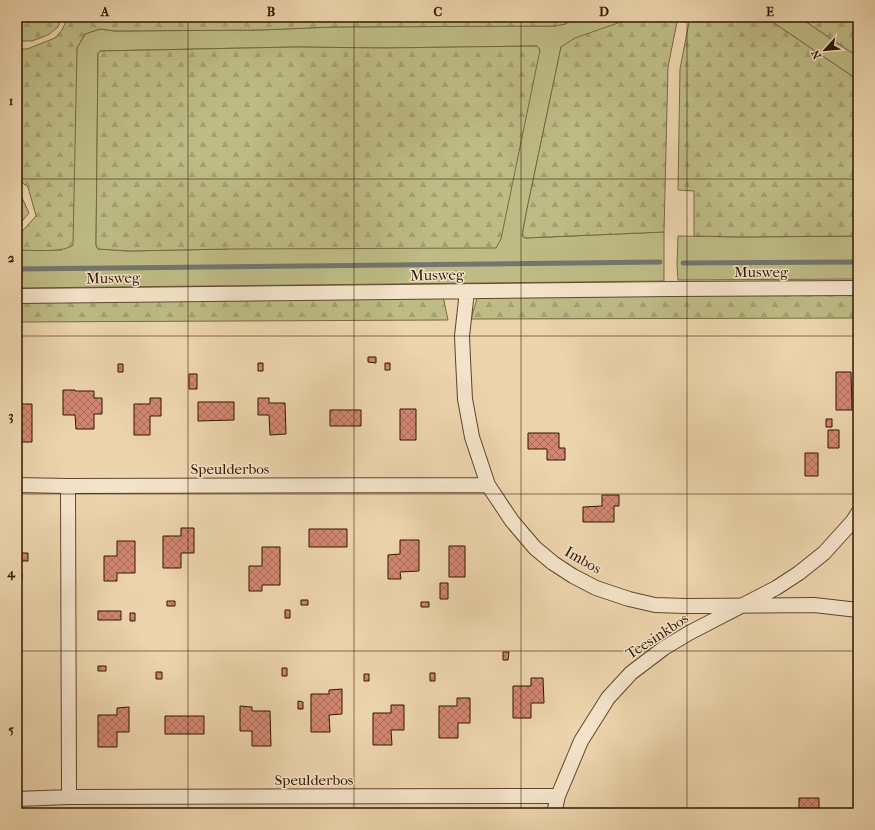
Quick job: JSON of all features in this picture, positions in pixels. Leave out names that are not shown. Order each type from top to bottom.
[{"type":"street","name":"Musweg","points":[[17,296],[858,288]]},
{"type":"street","name":"Imbos","points":[[467,291],[462,336],[465,399],[472,437],[488,485],[512,521],[535,548],[568,573],[596,588],[629,599],[655,604],[686,606],[742,606],[776,588],[799,573],[824,553],[853,521],[858,513]]},
{"type":"street","name":"Speulderbos","points":[[17,485],[488,485]]},
{"type":"street","points":[[68,486],[70,797]]},
{"type":"street","name":"Teesinkbos","points":[[554,813],[558,796],[581,741],[608,698],[631,673],[664,648],[689,633],[742,606],[814,605],[858,610]]},
{"type":"street","name":"Speulderbos","points":[[17,799],[70,797],[558,796]]},
{"type":"green space","points":[[17,17],[31,19],[39,17],[62,17],[58,27],[48,35],[32,41],[17,41]]},
{"type":"green space","points":[[68,17],[577,17],[565,24],[555,26],[332,27],[260,30],[115,31],[100,29],[85,34],[77,48],[73,245],[69,248],[55,250],[17,250],[17,237],[36,216],[28,187],[17,179],[17,49],[27,49],[55,38],[62,30]]},
{"type":"green space","points":[[577,17],[635,17],[561,47],[522,235],[525,238],[664,232],[664,281],[17,288],[17,250],[62,250],[77,48],[85,34],[100,29],[115,31],[260,30],[332,27],[555,26],[565,24]],"holes":[[[537,46],[540,50],[228,249],[129,251],[98,249],[96,245],[98,53],[100,51],[295,47],[383,48]]]},
{"type":"green space","points":[[635,17],[678,17],[668,67],[664,232],[525,238],[522,236],[527,209],[561,47],[575,38]]},
{"type":"green space","points":[[690,17],[765,17],[858,80],[858,236],[694,236],[694,191],[678,190],[680,69]]},
{"type":"green space","points":[[765,17],[799,17],[858,57],[858,80]]},
{"type":"green space","points":[[799,17],[858,17],[858,57]]},
{"type":"green space","points":[[537,46],[540,50],[501,239],[496,248],[129,251],[98,249],[96,245],[98,53],[100,51],[295,47],[383,48]]},
{"type":"green space","points":[[17,189],[29,213],[17,227]]},
{"type":"green space","points":[[678,236],[858,236],[858,279],[678,280]]},
{"type":"green space","points":[[858,294],[858,318],[471,319],[478,295]]},
{"type":"green space","points":[[443,296],[448,320],[17,322],[17,301]]},
{"type":"building","points":[[368,357],[376,357],[376,363],[368,362]]},
{"type":"building","points":[[258,363],[263,363],[263,371],[258,371]]},
{"type":"building","points":[[385,363],[390,363],[390,370],[385,370]]},
{"type":"building","points":[[118,364],[123,364],[123,372],[118,372]]},
{"type":"building","points":[[836,372],[851,372],[852,410],[836,410]]},
{"type":"building","points":[[189,374],[197,374],[197,389],[189,389]]},
{"type":"building","points":[[63,390],[94,391],[94,398],[102,398],[102,414],[94,414],[94,429],[76,429],[75,415],[63,415]]},
{"type":"building","points":[[150,398],[161,398],[161,416],[150,416],[150,435],[134,435],[134,404],[150,404]]},
{"type":"building","points":[[258,398],[269,398],[269,403],[285,403],[286,434],[270,435],[269,415],[258,415]]},
{"type":"building","points":[[198,402],[234,402],[234,420],[198,421]]},
{"type":"building","points":[[17,404],[32,404],[32,442],[17,442]]},
{"type":"building","points":[[400,409],[416,409],[416,440],[400,440]]},
{"type":"building","points":[[330,410],[361,410],[361,426],[330,426]]},
{"type":"building","points":[[826,419],[832,419],[832,427],[826,427]]},
{"type":"building","points":[[828,430],[839,430],[839,448],[828,448]]},
{"type":"building","points":[[528,433],[559,433],[559,448],[565,448],[565,460],[547,460],[547,449],[528,449]]},
{"type":"building","points":[[805,453],[818,453],[818,476],[805,476]]},
{"type":"building","points":[[602,495],[619,495],[619,506],[614,506],[614,522],[583,522],[583,507],[602,506]]},
{"type":"building","points":[[181,528],[194,528],[194,553],[181,553],[181,568],[163,568],[163,536],[181,536]]},
{"type":"building","points":[[309,529],[347,529],[347,547],[309,547]]},
{"type":"building","points":[[400,540],[419,540],[419,571],[400,572],[401,579],[388,579],[388,555],[400,554]]},
{"type":"building","points":[[117,541],[135,541],[135,573],[117,573],[117,581],[104,581],[104,556],[117,556]]},
{"type":"building","points":[[449,546],[465,546],[465,577],[449,577]]},
{"type":"building","points":[[262,547],[280,547],[280,585],[262,585],[262,591],[249,591],[249,566],[262,566]]},
{"type":"building","points":[[17,553],[28,553],[28,561],[17,561]]},
{"type":"building","points":[[17,574],[22,574],[22,579],[17,579]]},
{"type":"building","points":[[440,583],[448,583],[448,599],[440,599]]},
{"type":"building","points":[[301,600],[308,600],[308,605],[301,605]]},
{"type":"building","points":[[167,601],[175,601],[175,606],[167,606]]},
{"type":"building","points":[[421,602],[429,602],[429,607],[421,607]]},
{"type":"building","points":[[285,610],[290,610],[290,618],[285,618]]},
{"type":"building","points":[[98,611],[121,611],[121,620],[98,620]]},
{"type":"building","points":[[130,613],[135,613],[135,621],[130,621]]},
{"type":"building","points":[[503,652],[509,652],[508,660],[503,660]]},
{"type":"building","points":[[98,666],[106,666],[106,671],[98,671]]},
{"type":"building","points":[[282,668],[287,668],[287,676],[282,676]]},
{"type":"building","points":[[156,672],[162,672],[162,679],[156,679]]},
{"type":"building","points":[[430,673],[435,673],[435,681],[430,681]]},
{"type":"building","points":[[364,674],[369,674],[369,681],[364,681]]},
{"type":"building","points":[[531,678],[543,678],[544,703],[531,703],[531,718],[513,718],[513,686],[531,686]]},
{"type":"building","points":[[342,689],[342,714],[329,715],[330,732],[311,732],[311,694],[329,694],[329,690]]},
{"type":"building","points":[[457,698],[470,698],[470,723],[458,723],[458,738],[439,738],[439,706],[457,706]]},
{"type":"building","points":[[298,701],[303,702],[303,709],[298,709]]},
{"type":"building","points":[[391,705],[404,705],[404,730],[391,730],[392,745],[373,745],[373,713],[391,713]]},
{"type":"building","points":[[240,706],[252,707],[252,711],[270,711],[271,746],[252,746],[252,731],[240,731]]},
{"type":"building","points":[[129,707],[129,732],[117,732],[117,747],[98,747],[98,715],[117,715],[117,708]]},
{"type":"building","points":[[165,716],[204,716],[204,734],[165,734]]},
{"type":"building","points":[[799,798],[819,798],[819,809],[812,809],[812,813],[781,813],[781,809],[799,809]]},
{"type":"waterway","points":[[17,269],[660,262]]},
{"type":"waterway","points":[[683,263],[858,262]]}]
